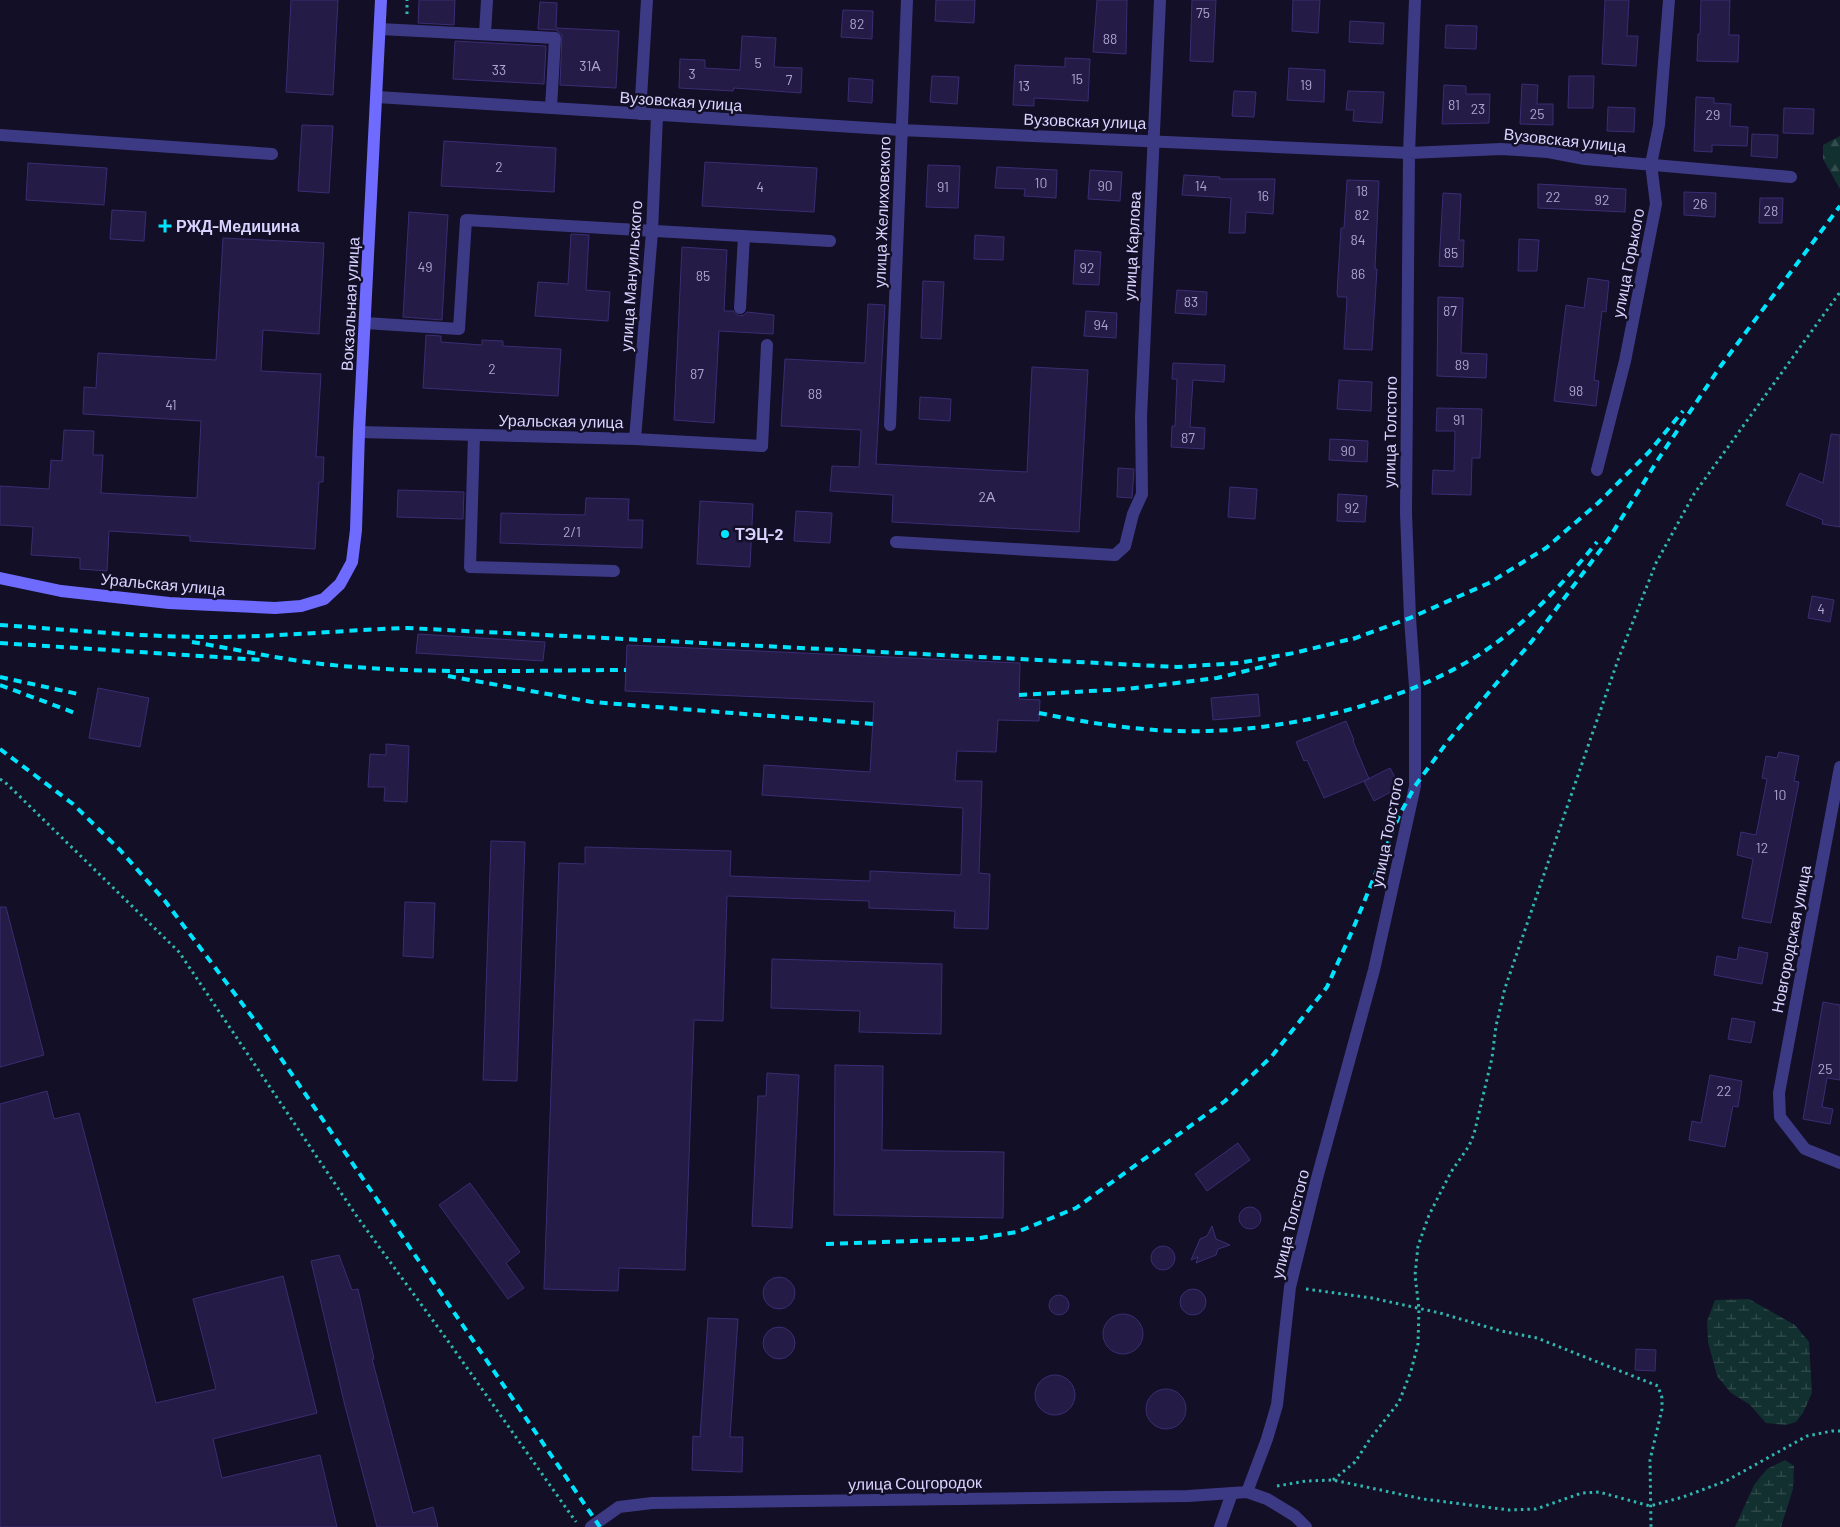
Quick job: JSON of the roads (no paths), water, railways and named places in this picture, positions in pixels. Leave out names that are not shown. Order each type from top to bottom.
[{"type":"street","name":"Вокзальная улица","points":[[324,599],[340,584],[352,562],[356,530],[359,432],[381,0]]},
{"type":"street","points":[[485,34],[487,0]]},
{"type":"street","points":[[640,114],[647,0]]},
{"type":"street","name":"улица Желиховского","points":[[890,425],[907,0]]},
{"type":"street","name":"улица Карлова","points":[[896,542],[1116,555],[1125,546],[1132,514],[1142,494],[1140,417],[1160,0]]},
{"type":"street","name":"улица Толстого","points":[[1247,1492],[1267,1439],[1277,1405],[1290,1287],[1374,970],[1415,786],[1415,687],[1406,513],[1410,153],[1415,0]]},
{"type":"street","name":"улица Горького","points":[[1597,470],[1625,361],[1656,204],[1651,164],[1659,125],[1666,59],[1668,0]]},
{"type":"street","points":[[380,29],[555,38],[551,108]]},
{"type":"street","name":"Вузовская улица","points":[[377,97],[901,130],[1410,153],[1501,149],[1548,152],[1585,159],[1791,177]]},
{"type":"street","name":"улица Мануильского","points":[[635,439],[652,232],[657,116]]},
{"type":"street","points":[[0,135],[272,154]]},
{"type":"street","points":[[365,323],[459,329],[466,220],[830,241]]},
{"type":"street","points":[[740,308],[744,236]]},
{"type":"street","name":"Уральская улица","points":[[359,432],[635,439],[762,446],[767,345]]},
{"type":"street","points":[[474,436],[470,567],[614,571]]},
{"type":"street","name":"Уральская улица","points":[[0,578],[61,591],[169,603],[275,608],[301,606],[324,599]]},
{"type":"street","name":"Новгородская улица","points":[[1840,767],[1779,1093],[1780,1117],[1805,1149],[1840,1162]]},
{"type":"street","points":[[1247,1492],[1267,1499],[1295,1516],[1306,1527]]},
{"type":"street","name":"улица Соцгородок","points":[[591,1527],[619,1507],[652,1503],[1168,1496],[1247,1492]]},
{"type":"street","points":[[1220,1527],[1232,1493]]},
{"type":"railway","points":[[826,1244],[973,1239],[1017,1232],[1076,1208],[1225,1101],[1272,1056],[1327,987],[1399,816],[1415,786],[1448,741],[1532,641],[1608,540],[1659,458],[1720,367],[1840,206]]},
{"type":"railway","points":[[1353,639],[1410,618],[1489,583],[1546,548],[1598,503],[1649,452],[1683,411]]},
{"type":"railway","points":[[1039,713],[1123,727],[1165,731],[1208,731],[1281,724],[1359,707],[1433,680],[1496,643],[1550,596],[1597,542]]},
{"type":"railway","points":[[0,625],[186,637],[262,636],[407,628],[1177,667],[1239,663],[1294,653],[1359,637]]},
{"type":"railway","points":[[192,642],[306,662],[398,670],[626,670]]},
{"type":"railway","points":[[0,643],[262,660]]},
{"type":"railway","points":[[1019,695],[1127,689],[1217,678],[1282,662]]},
{"type":"railway","points":[[448,676],[592,702],[873,724]]},
{"type":"railway","points":[[0,677],[78,694]]},
{"type":"railway","points":[[0,685],[75,713]]},
{"type":"railway","points":[[0,749],[73,804],[120,850],[165,901],[259,1026],[600,1527]]},
{"type":"place","name":"РЖД-Медицина","points":[[165,226]]},
{"type":"place","name":"ТЭЦ-2","points":[[725,534]]}]
